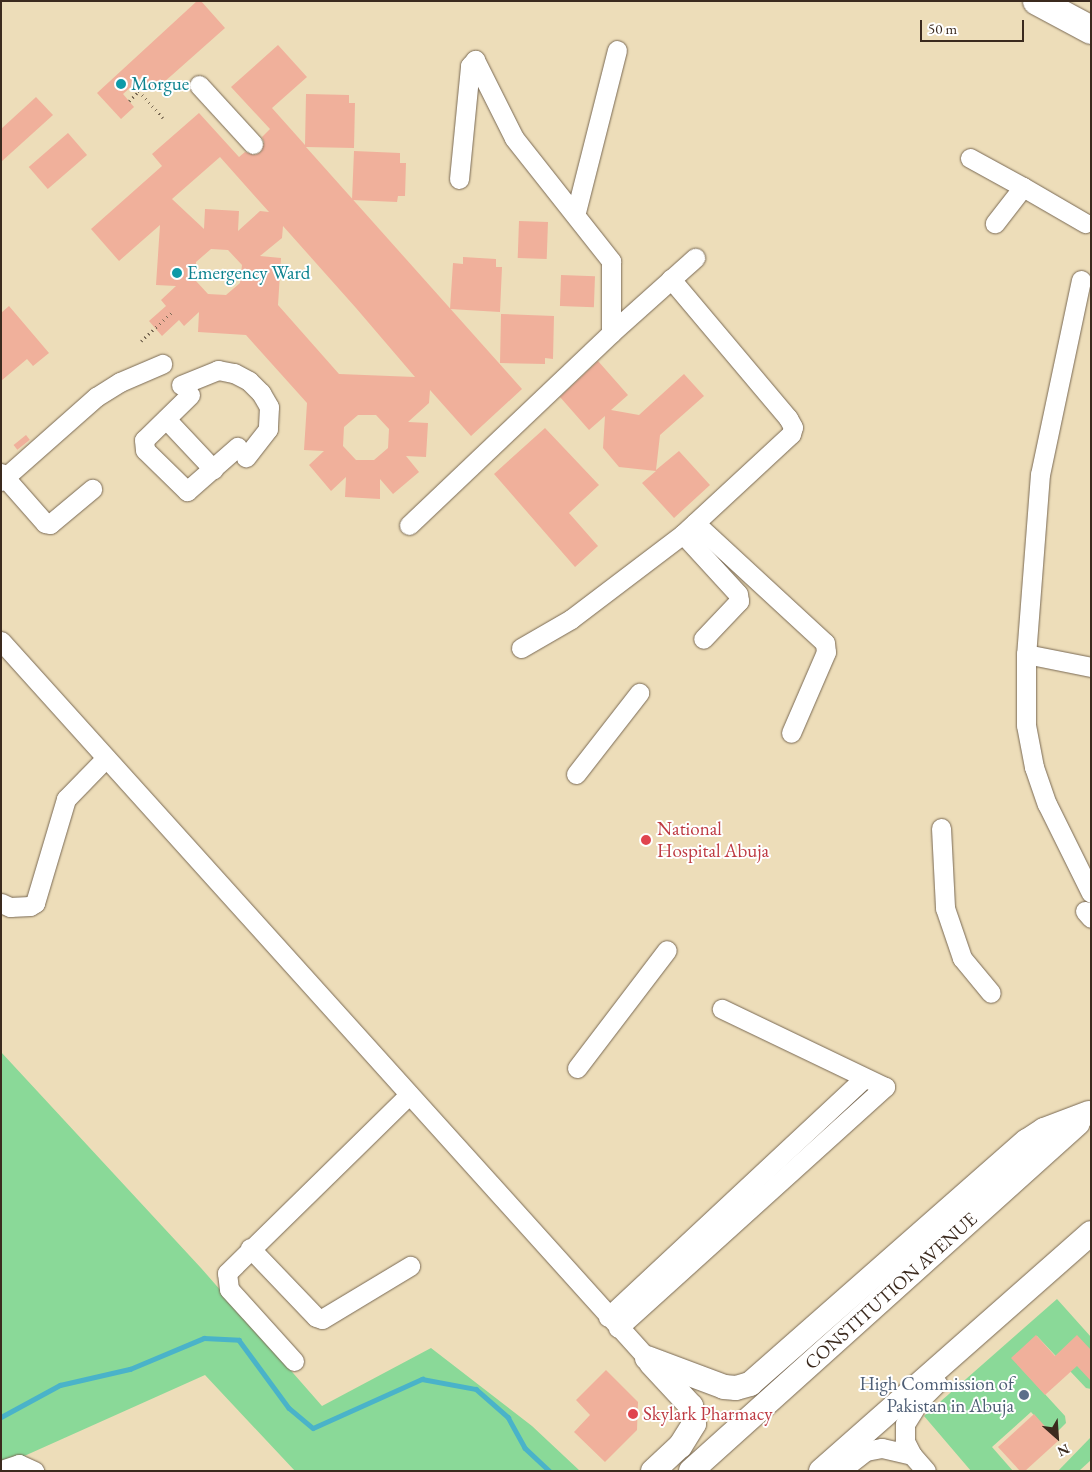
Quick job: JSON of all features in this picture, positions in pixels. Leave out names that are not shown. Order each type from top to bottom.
[{"type":"highway","points":[[1037,1],[1091,30]]},
{"type":"main road","points":[[647,1358],[724,1387],[736,1388],[750,1384],[1027,1141],[1044,1130],[1090,1112]]},
{"type":"main road","name":"CONSTITUTION AVENUE","points":[[691,1471],[1090,1112]]},
{"type":"main road","points":[[821,1471],[1091,1233]]},
{"type":"main road","points":[[647,1358],[687,1400],[693,1412],[694,1424],[688,1436],[654,1470]]},
{"type":"street","points":[[576,212],[617,50]]},
{"type":"street","points":[[459,179],[470,66],[475,60],[514,138],[576,212],[611,261],[610,333]]},
{"type":"street","points":[[199,85],[253,144]]},
{"type":"street","points":[[970,158],[1085,223]]},
{"type":"street","points":[[995,222],[1023,187]]},
{"type":"street","points":[[409,525],[610,333],[695,258]]},
{"type":"street","points":[[521,648],[570,620],[689,529],[785,443],[792,427],[671,280]]},
{"type":"street","points":[[1081,280],[1040,474],[1026,654],[1026,725],[1034,767],[1046,804],[1089,907]]},
{"type":"street","points":[[92,489],[50,524],[45,523],[3,477],[96,397],[120,382],[162,364]]},
{"type":"street","points":[[218,370],[234,373],[250,381],[261,393],[269,407],[268,429],[241,452],[213,469],[191,489],[182,490],[145,450],[144,440],[166,419],[186,390],[218,370]]},
{"type":"street","points":[[166,419],[213,469]]},
{"type":"street","points":[[689,529],[738,594],[738,601],[703,639]]},
{"type":"street","points":[[689,529],[825,643],[826,652],[791,734]]},
{"type":"street","points":[[1,641],[647,1358]]},
{"type":"street","points":[[1026,654],[1091,666]]},
{"type":"street","points":[[576,774],[638,693]]},
{"type":"street","points":[[1,903],[10,907],[30,906],[35,903],[66,799],[106,758]]},
{"type":"street","points":[[941,828],[945,908],[962,958],[991,994]]},
{"type":"street","points":[[578,1068],[667,950]]},
{"type":"street","points":[[613,1322],[885,1088],[745,1022],[722,1009]]},
{"type":"street","points":[[613,1322],[864,1078]]},
{"type":"street","points":[[294,1361],[229,1289],[226,1281],[227,1273],[250,1248],[409,1095]]},
{"type":"street","points":[[250,1248],[316,1317],[322,1319],[410,1266]]},
{"type":"street","points":[[919,1466],[905,1441],[905,1424],[910,1412],[950,1372],[988,1324]]},
{"type":"street","points":[[840,1471],[866,1451],[882,1448],[919,1466]]},
{"type":"street","points":[[1,1470],[19,1464],[34,1471]]},
{"type":"path","points":[[128,100],[139,92],[163,118]]},
{"type":"path","points":[[141,341],[172,312]]},
{"type":"green space","points":[[1,1052],[201,1268],[322,1406],[431,1348],[532,1426],[580,1471],[295,1471],[205,1375],[22,1457],[1,1462]]},
{"type":"green space","points":[[1057,1299],[1091,1337],[1091,1389],[1086,1388],[1037,1336],[1012,1358],[1065,1416],[1066,1423],[1053,1436],[1031,1412],[992,1447],[1013,1471],[971,1471],[924,1416]]},
{"type":"green space","points":[[1091,1437],[1091,1460],[1079,1471],[1058,1471]]},
{"type":"building","points":[[197,1],[201,1],[225,28],[154,91],[142,77],[123,94],[134,107],[121,119],[97,93]]},
{"type":"building","points":[[278,45],[307,77],[272,108],[305,145],[306,94],[349,95],[349,103],[355,103],[354,148],[306,147],[522,389],[471,436],[430,390],[429,403],[408,422],[428,423],[426,457],[406,456],[419,472],[393,494],[380,479],[380,499],[345,497],[346,477],[331,491],[309,465],[324,451],[304,450],[307,403],[246,335],[198,332],[199,312],[184,326],[179,320],[162,336],[149,321],[166,306],[161,300],[176,286],[156,285],[160,225],[119,261],[91,229],[162,166],[152,154],[199,113],[239,157],[245,152],[255,155],[261,152],[264,142],[262,137],[270,129],[231,87]],"holes":[[[220,157],[269,212],[260,211],[238,231],[239,211],[205,209],[204,229],[172,199]],[[283,226],[415,377],[339,374],[278,305],[281,258],[260,256],[282,238]],[[211,249],[228,250],[242,265],[240,283],[226,295],[208,294],[196,281],[196,262]],[[358,415],[376,415],[389,429],[388,448],[374,460],[356,460],[343,446],[344,427]]]},
{"type":"building","points":[[36,97],[53,115],[1,162],[1,129]]},
{"type":"building","points":[[68,133],[87,155],[48,189],[29,167]]},
{"type":"building","points":[[354,151],[400,153],[400,163],[406,163],[405,196],[398,196],[397,202],[352,200]]},
{"type":"building","points":[[519,221],[548,222],[547,259],[518,258]]},
{"type":"building","points":[[463,257],[496,259],[496,267],[502,267],[500,312],[450,309],[453,263],[463,264]]},
{"type":"building","points":[[561,275],[595,276],[594,307],[560,306]]},
{"type":"building","points":[[9,306],[49,353],[33,366],[27,359],[1,381],[1,313]]},
{"type":"building","points":[[501,314],[554,316],[553,359],[545,358],[545,364],[500,363]]},
{"type":"building","points":[[598,361],[628,395],[611,410],[639,415],[684,374],[704,396],[660,435],[656,470],[679,451],[710,485],[674,518],[642,483],[656,471],[619,467],[603,448],[605,416],[589,430],[560,397]]},
{"type":"building","points":[[545,428],[599,485],[569,513],[598,546],[575,567],[494,474]]},
{"type":"building","points":[[26,435],[30,440],[17,450],[14,445]]},
{"type":"building","points":[[1036,1335],[1055,1356],[1077,1335],[1091,1350],[1091,1381],[1077,1366],[1045,1395],[1011,1358]]},
{"type":"building","points":[[606,1370],[638,1402],[637,1430],[605,1462],[574,1432],[590,1415],[576,1400]]},
{"type":"building","points":[[1034,1414],[1058,1441],[1025,1471],[1020,1471],[998,1447]]},
{"type":"waterway","points":[[1,1417],[60,1385],[130,1369],[204,1338],[239,1340],[289,1408],[313,1428],[422,1379],[476,1389],[508,1417],[525,1448],[550,1471]]},
{"type":"place","name":"Morgue","points":[[121,84]]},
{"type":"place","name":"Emergency Ward","points":[[177,273]]},
{"type":"place","name":"National Hospital Abuja","points":[[646,840]]},
{"type":"place","name":"High Commission of Pakistan in Abuja","points":[[1024,1395]]},
{"type":"place","name":"Skylark Pharmacy","points":[[633,1414]]}]
